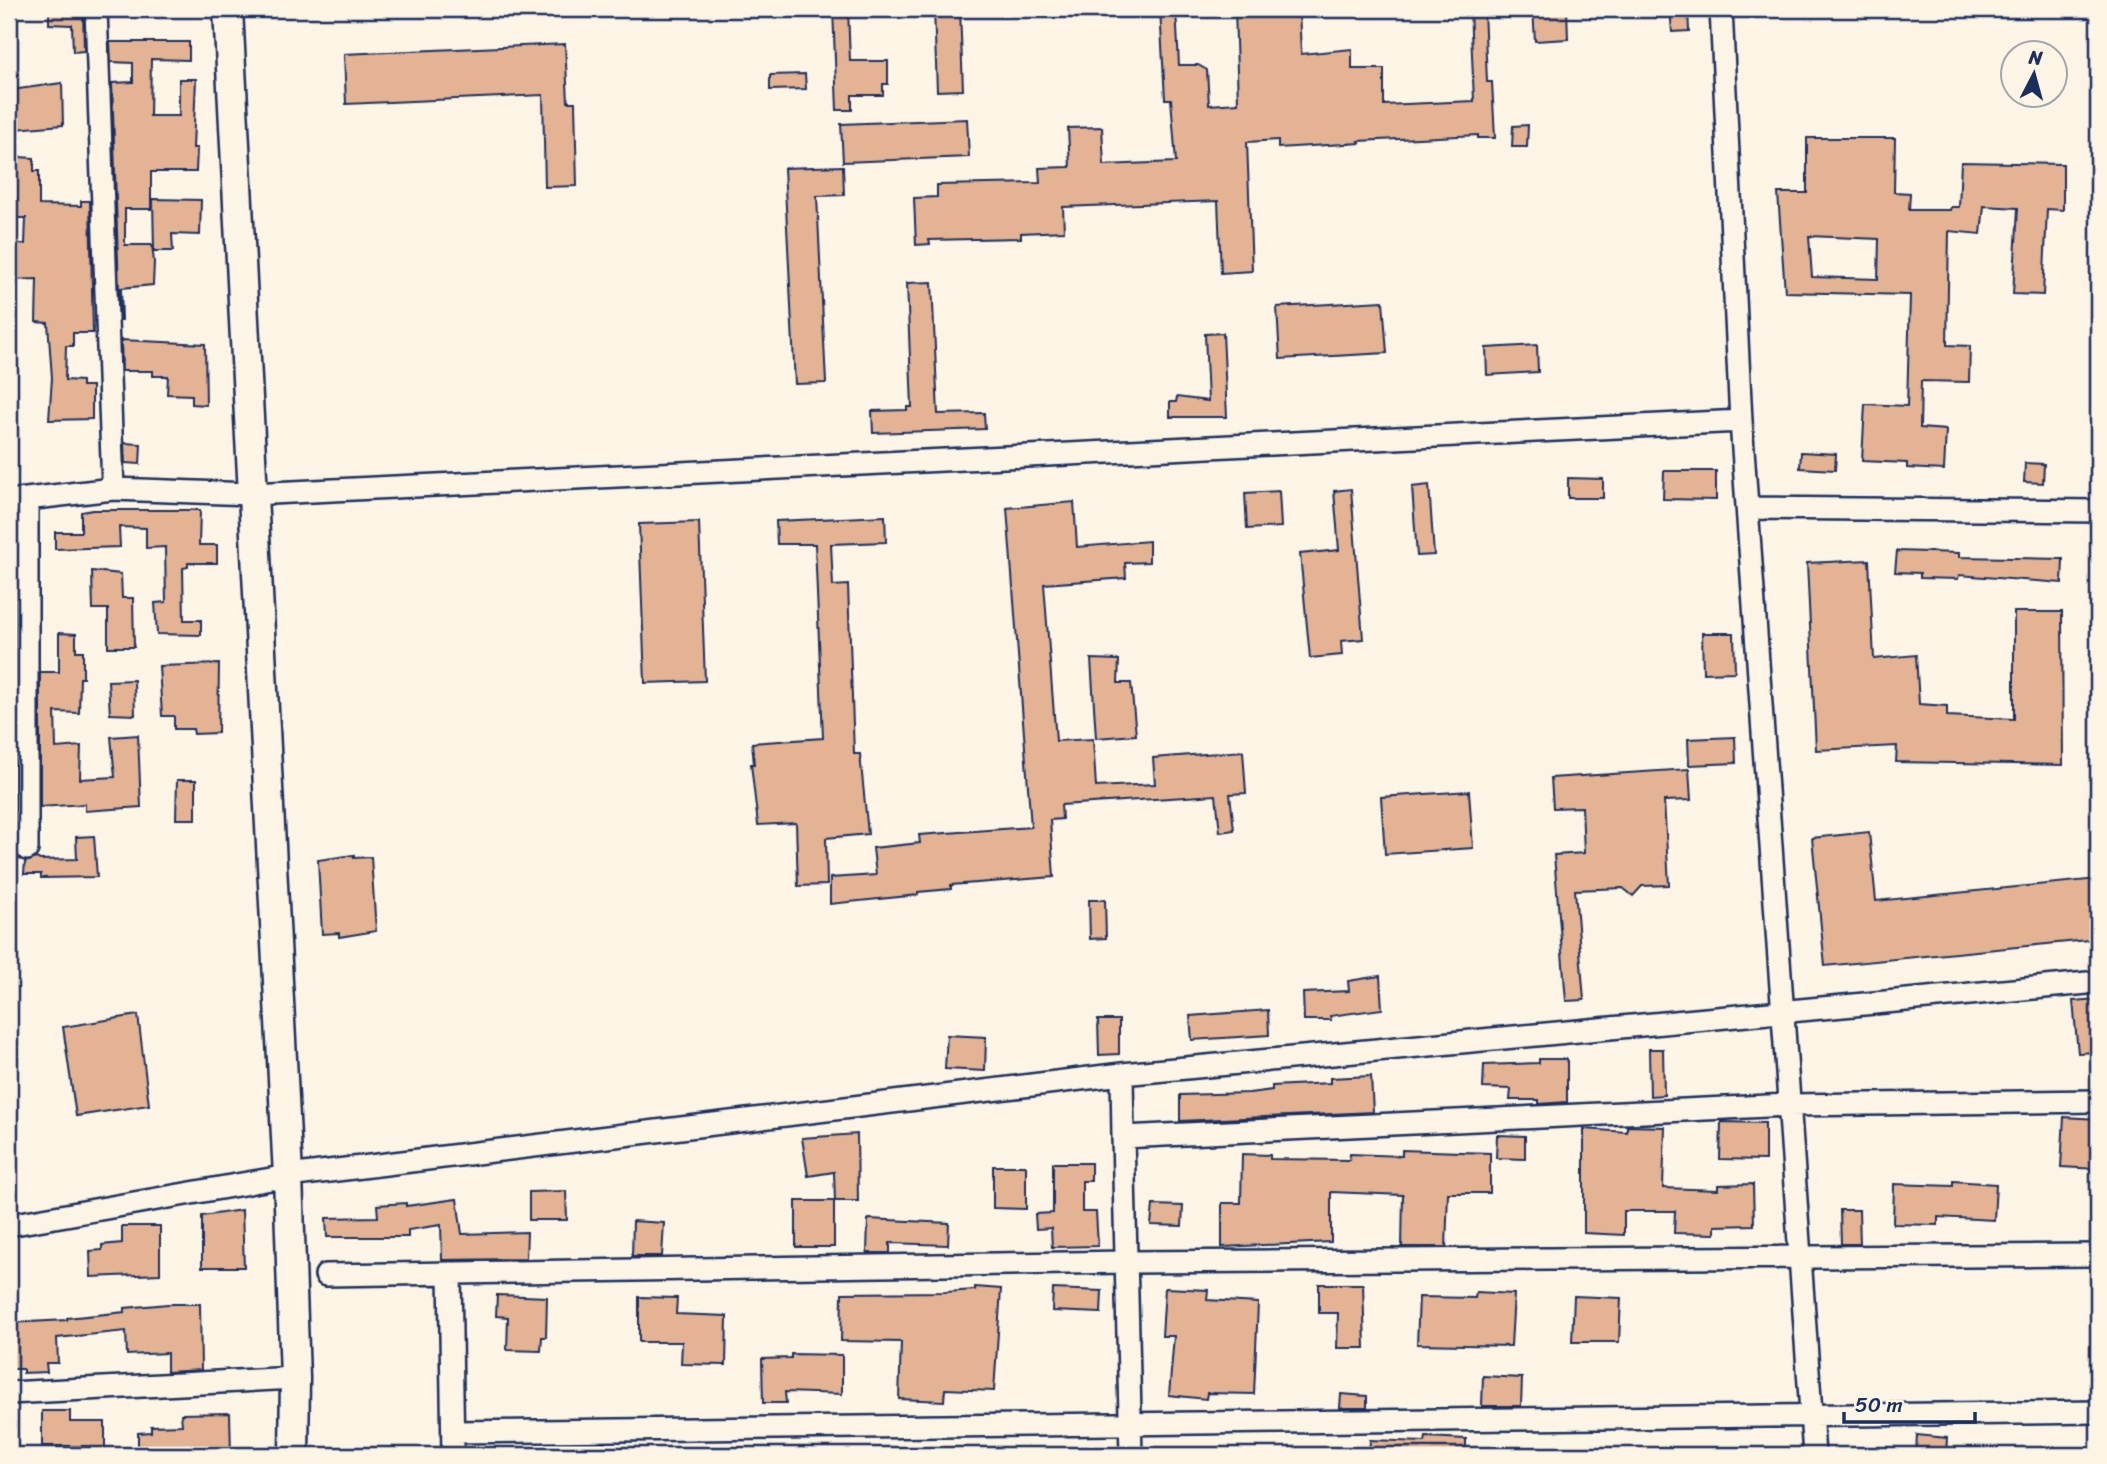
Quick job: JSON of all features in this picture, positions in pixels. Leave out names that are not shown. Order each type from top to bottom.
[{"type":"street","points":[[96,9],[113,489]]},
{"type":"street","points":[[228,9],[288,1176],[295,1378],[294,1455]]},
{"type":"street","points":[[1721,9],[1741,421],[1814,1455]]},
{"type":"street","points":[[27,849],[18,500],[113,489],[251,494],[1741,421]]},
{"type":"street","points":[[1748,508],[2098,511]]},
{"type":"street","points":[[9,1225],[288,1176],[1122,1074],[2098,982]]},
{"type":"street","points":[[1122,1074],[1131,1455]]},
{"type":"street","points":[[1123,1137],[1789,1105],[2098,1101]]},
{"type":"street","points":[[326,1275],[1126,1262],[2098,1255]]},
{"type":"street","points":[[450,1273],[453,1455]]},
{"type":"street","points":[[9,1393],[295,1378]]},
{"type":"street","points":[[453,1432],[2098,1412]]},
{"type":"building","points":[[49,9],[83,9],[84,51],[73,52],[72,25],[49,24]]},
{"type":"building","points":[[833,9],[848,9],[850,61],[888,61],[888,84],[883,84],[883,95],[852,95],[852,110],[837,110]]},
{"type":"building","points":[[934,9],[960,9],[963,90],[937,91]]},
{"type":"building","points":[[1160,9],[1176,9],[1179,65],[1198,65],[1207,70],[1209,105],[1238,103],[1235,9],[1299,9],[1301,54],[1352,49],[1352,69],[1384,69],[1384,105],[1474,101],[1470,9],[1484,9],[1487,82],[1492,82],[1495,138],[1478,138],[1478,135],[1278,148],[1278,140],[1247,142],[1252,271],[1221,273],[1218,201],[1063,207],[1064,231],[1021,233],[1021,238],[929,240],[930,244],[916,245],[914,198],[937,197],[937,185],[1040,183],[1039,168],[1070,167],[1068,128],[1102,127],[1104,165],[1176,162],[1171,99],[1165,99]]},
{"type":"building","points":[[1533,9],[1567,9],[1568,39],[1535,41]]},
{"type":"building","points":[[1670,9],[1688,9],[1689,31],[1672,32]]},
{"type":"building","points":[[110,42],[189,42],[189,60],[151,59],[150,116],[179,116],[179,79],[196,79],[193,148],[197,148],[196,172],[151,172],[151,209],[125,209],[125,245],[152,245],[154,262],[153,285],[121,288],[122,320],[112,83],[133,82],[133,63],[111,62]]},
{"type":"building","points":[[565,44],[568,102],[575,102],[577,186],[545,187],[543,95],[346,104],[344,54]]},
{"type":"building","points":[[805,74],[806,89],[770,90],[770,75]]},
{"type":"building","points":[[62,83],[63,125],[15,129],[11,90]]},
{"type":"building","points":[[967,119],[969,157],[843,162],[841,124]]},
{"type":"building","points":[[1528,125],[1527,147],[1512,147],[1513,126]]},
{"type":"building","points":[[1807,138],[1895,138],[1894,192],[1910,193],[1909,210],[1950,210],[1951,207],[1959,207],[1961,162],[2063,164],[2063,210],[2047,209],[2043,295],[2013,294],[2018,208],[1984,206],[1981,234],[1949,231],[1947,345],[1970,346],[1969,382],[1921,381],[1920,428],[1946,430],[1944,470],[1907,468],[1907,463],[1862,461],[1865,404],[1907,406],[1910,295],[1785,292],[1778,193],[1807,193]],"holes":[[[1809,236],[1879,239],[1878,279],[1812,277]]]},
{"type":"building","points":[[18,157],[34,158],[34,171],[39,171],[39,205],[81,206],[81,201],[90,201],[93,333],[73,333],[73,346],[66,346],[65,380],[82,381],[82,386],[92,386],[92,419],[49,420],[52,378],[48,323],[36,322],[37,279],[10,280],[9,244],[25,244],[26,218],[13,218],[13,171],[18,171]]},
{"type":"building","points":[[843,166],[844,195],[817,196],[826,383],[795,384],[784,168]]},
{"type":"building","points":[[153,199],[201,200],[200,235],[172,234],[173,251],[154,251]]},
{"type":"building","points":[[932,282],[938,414],[984,413],[985,429],[873,433],[872,411],[907,410],[907,407],[912,407],[907,283]]},
{"type":"building","points":[[1383,301],[1387,353],[1280,359],[1277,307]]},
{"type":"building","points":[[1223,333],[1227,417],[1170,417],[1170,402],[1176,402],[1177,397],[1208,401],[1205,334]]},
{"type":"building","points":[[121,340],[205,344],[206,405],[192,404],[192,395],[167,394],[168,376],[153,376],[153,371],[122,371]]},
{"type":"building","points":[[1537,345],[1538,372],[1487,375],[1486,348]]},
{"type":"building","points":[[124,443],[141,444],[140,464],[125,463]]},
{"type":"building","points":[[1801,452],[1836,454],[1835,470],[1800,468]]},
{"type":"building","points":[[2025,463],[2044,464],[2043,483],[2024,482]]},
{"type":"building","points":[[1664,471],[1716,471],[1716,500],[1663,499]]},
{"type":"building","points":[[1568,478],[1603,479],[1603,498],[1568,498]]},
{"type":"building","points":[[1429,485],[1434,555],[1417,556],[1412,487]]},
{"type":"building","points":[[1351,489],[1363,639],[1341,641],[1342,655],[1310,658],[1300,554],[1339,550],[1334,491]]},
{"type":"building","points":[[1279,491],[1281,527],[1247,529],[1245,493]]},
{"type":"building","points":[[1074,502],[1077,547],[1149,541],[1149,562],[1125,563],[1126,578],[1044,584],[1056,741],[1093,739],[1096,787],[1155,784],[1153,758],[1243,751],[1246,793],[1230,794],[1234,830],[1220,832],[1216,795],[1061,805],[1062,819],[1050,820],[1054,877],[951,885],[951,889],[918,892],[918,895],[830,904],[830,878],[876,875],[873,848],[920,843],[919,835],[1031,827],[1007,508]]},
{"type":"building","points":[[200,510],[199,545],[217,545],[217,563],[188,563],[188,567],[183,568],[184,620],[201,620],[201,635],[157,634],[155,603],[166,602],[165,547],[146,548],[146,528],[119,527],[120,547],[55,549],[55,532],[81,532],[81,512]]},
{"type":"building","points":[[885,516],[886,542],[831,544],[833,586],[848,585],[854,754],[860,754],[868,834],[826,838],[827,885],[798,886],[796,823],[758,825],[751,764],[754,764],[752,743],[823,738],[815,544],[777,544],[776,521]]},
{"type":"building","points":[[699,522],[705,681],[645,683],[639,524]]},
{"type":"building","points":[[1897,551],[1959,553],[1959,557],[2063,559],[2062,583],[1959,575],[1958,579],[1920,578],[1920,573],[1895,572]]},
{"type":"building","points":[[1869,560],[1874,659],[1916,655],[1919,704],[1947,706],[1947,716],[2014,719],[2014,612],[2062,612],[2063,765],[1896,762],[1897,746],[1816,750],[1807,563]]},
{"type":"building","points":[[92,571],[121,574],[122,598],[133,598],[134,647],[108,647],[108,609],[93,609]]},
{"type":"building","points":[[59,633],[76,634],[76,651],[83,651],[83,678],[80,678],[79,713],[55,712],[56,748],[81,746],[80,779],[115,777],[111,737],[138,735],[141,807],[85,811],[85,804],[40,807],[40,672],[59,672]]},
{"type":"building","points":[[1702,633],[1734,633],[1735,672],[1703,673]]},
{"type":"building","points":[[1091,659],[1119,660],[1118,683],[1131,683],[1136,735],[1096,738]]},
{"type":"building","points":[[219,664],[218,733],[194,734],[193,729],[174,729],[174,716],[162,716],[159,666]]},
{"type":"building","points":[[134,680],[135,715],[110,714],[108,681]]},
{"type":"building","points":[[1735,737],[1736,763],[1689,765],[1688,739]]},
{"type":"building","points":[[1689,769],[1691,800],[1664,801],[1669,885],[1642,886],[1633,896],[1623,888],[1575,890],[1584,1000],[1566,1001],[1554,855],[1584,853],[1582,807],[1553,808],[1551,778]]},
{"type":"building","points":[[177,780],[196,780],[196,819],[176,819]]},
{"type":"building","points":[[1469,791],[1473,848],[1385,854],[1381,797]]},
{"type":"building","points":[[1869,832],[1876,901],[2098,879],[2098,939],[1825,966],[1812,838]]},
{"type":"building","points":[[94,836],[97,877],[41,878],[41,874],[24,874],[25,862],[36,858],[77,859],[76,837]]},
{"type":"building","points":[[354,855],[354,858],[371,857],[376,931],[339,937],[339,933],[322,934],[318,860]]},
{"type":"building","points":[[1089,900],[1105,900],[1106,938],[1090,939]]},
{"type":"building","points":[[1380,976],[1382,1009],[1330,1016],[1331,1020],[1304,1020],[1303,993],[1349,991],[1348,981]]},
{"type":"building","points":[[2098,999],[2098,1052],[2078,1053],[2073,1001]]},
{"type":"building","points":[[1268,1010],[1269,1035],[1192,1040],[1190,1016]]},
{"type":"building","points":[[138,1015],[149,1105],[76,1116],[63,1027]]},
{"type":"building","points":[[1098,1020],[1119,1020],[1119,1054],[1099,1055]]},
{"type":"building","points":[[947,1035],[986,1037],[985,1071],[945,1069]]},
{"type":"building","points":[[1649,1049],[1663,1049],[1664,1095],[1650,1096]]},
{"type":"building","points":[[1539,1059],[1567,1059],[1567,1102],[1539,1104],[1539,1100],[1510,1100],[1511,1089],[1483,1088],[1484,1065],[1539,1063]]},
{"type":"building","points":[[1371,1076],[1373,1112],[1180,1121],[1180,1095],[1249,1093],[1272,1090],[1272,1086],[1330,1083],[1330,1078]]},
{"type":"building","points":[[2064,1117],[2098,1119],[2098,1169],[2061,1167]]},
{"type":"building","points":[[1721,1122],[1765,1123],[1765,1160],[1720,1159]]},
{"type":"building","points":[[1627,1126],[1665,1127],[1663,1188],[1718,1190],[1718,1185],[1753,1184],[1754,1225],[1715,1226],[1715,1234],[1674,1233],[1675,1211],[1624,1211],[1624,1235],[1584,1233],[1584,1129],[1627,1132]]},
{"type":"building","points":[[857,1134],[858,1201],[835,1201],[834,1172],[808,1176],[802,1138]]},
{"type":"building","points":[[1497,1135],[1525,1136],[1525,1159],[1496,1158]]},
{"type":"building","points":[[1402,1150],[1490,1153],[1490,1193],[1448,1193],[1446,1247],[1402,1247],[1403,1195],[1331,1192],[1331,1242],[1222,1247],[1222,1203],[1241,1203],[1242,1154],[1270,1155],[1270,1159],[1349,1160],[1350,1154],[1402,1156]]},
{"type":"building","points":[[1053,1163],[1091,1163],[1091,1181],[1082,1181],[1082,1212],[1096,1212],[1098,1246],[1052,1247],[1051,1228],[1036,1229],[1035,1214],[1053,1213]]},
{"type":"building","points":[[993,1166],[1026,1166],[1026,1209],[993,1208]]},
{"type":"building","points":[[1953,1181],[1996,1184],[1994,1220],[1938,1217],[1938,1225],[1893,1224],[1894,1184],[1953,1186]]},
{"type":"building","points":[[566,1191],[567,1220],[529,1220],[529,1192]]},
{"type":"building","points":[[457,1199],[462,1234],[527,1232],[526,1259],[442,1260],[441,1225],[408,1230],[408,1237],[327,1237],[326,1218],[378,1217],[377,1205],[406,1203],[406,1206]]},
{"type":"building","points":[[796,1201],[834,1201],[834,1247],[796,1247]]},
{"type":"building","points":[[1153,1205],[1183,1206],[1182,1226],[1151,1225]]},
{"type":"building","points":[[242,1210],[244,1267],[202,1267],[202,1216]]},
{"type":"building","points":[[1840,1210],[1859,1210],[1860,1244],[1841,1244]]},
{"type":"building","points":[[868,1219],[949,1223],[948,1245],[890,1243],[890,1253],[867,1253]]},
{"type":"building","points":[[633,1221],[664,1223],[662,1256],[632,1256]]},
{"type":"building","points":[[122,1226],[160,1226],[160,1274],[91,1277],[90,1251],[102,1250],[102,1245],[122,1243]]},
{"type":"building","points":[[1319,1284],[1363,1284],[1365,1348],[1337,1348],[1338,1313],[1319,1313]]},
{"type":"building","points":[[975,1287],[1001,1289],[994,1391],[945,1389],[944,1401],[899,1399],[901,1342],[841,1341],[842,1293],[946,1292],[975,1290]]},
{"type":"building","points":[[1165,1288],[1208,1290],[1207,1300],[1258,1303],[1254,1394],[1207,1393],[1206,1399],[1169,1395],[1174,1336],[1162,1336]]},
{"type":"building","points":[[1053,1289],[1102,1291],[1101,1313],[1052,1311]]},
{"type":"building","points":[[1476,1292],[1514,1294],[1511,1346],[1417,1344],[1419,1297],[1475,1298]]},
{"type":"building","points":[[497,1295],[547,1297],[546,1337],[542,1337],[541,1351],[507,1350],[508,1317],[496,1316]]},
{"type":"building","points":[[1574,1296],[1621,1298],[1619,1342],[1572,1342]]},
{"type":"building","points":[[639,1297],[677,1298],[676,1314],[727,1316],[726,1365],[681,1364],[682,1342],[639,1342]]},
{"type":"building","points":[[200,1304],[201,1370],[167,1372],[167,1353],[127,1355],[126,1331],[57,1338],[58,1363],[46,1363],[47,1372],[23,1373],[23,1369],[9,1369],[9,1323],[67,1320],[125,1312],[125,1308]]},
{"type":"building","points":[[791,1354],[842,1355],[842,1394],[785,1392],[786,1403],[763,1403],[762,1359],[791,1358]]},
{"type":"building","points":[[1483,1376],[1522,1378],[1521,1406],[1482,1406]]},
{"type":"building","points":[[1341,1394],[1367,1396],[1367,1408],[1340,1408]]},
{"type":"building","points":[[42,1411],[70,1411],[70,1422],[105,1422],[105,1455],[89,1455],[90,1446],[42,1446]]},
{"type":"building","points":[[230,1413],[231,1455],[138,1455],[138,1433],[151,1432],[151,1426],[182,1425],[181,1414]]},
{"type":"building","points":[[1917,1435],[1947,1438],[1946,1455],[1916,1452]]},
{"type":"building","points":[[1426,1437],[1466,1439],[1466,1455],[1369,1455],[1370,1440],[1425,1442]]}]
